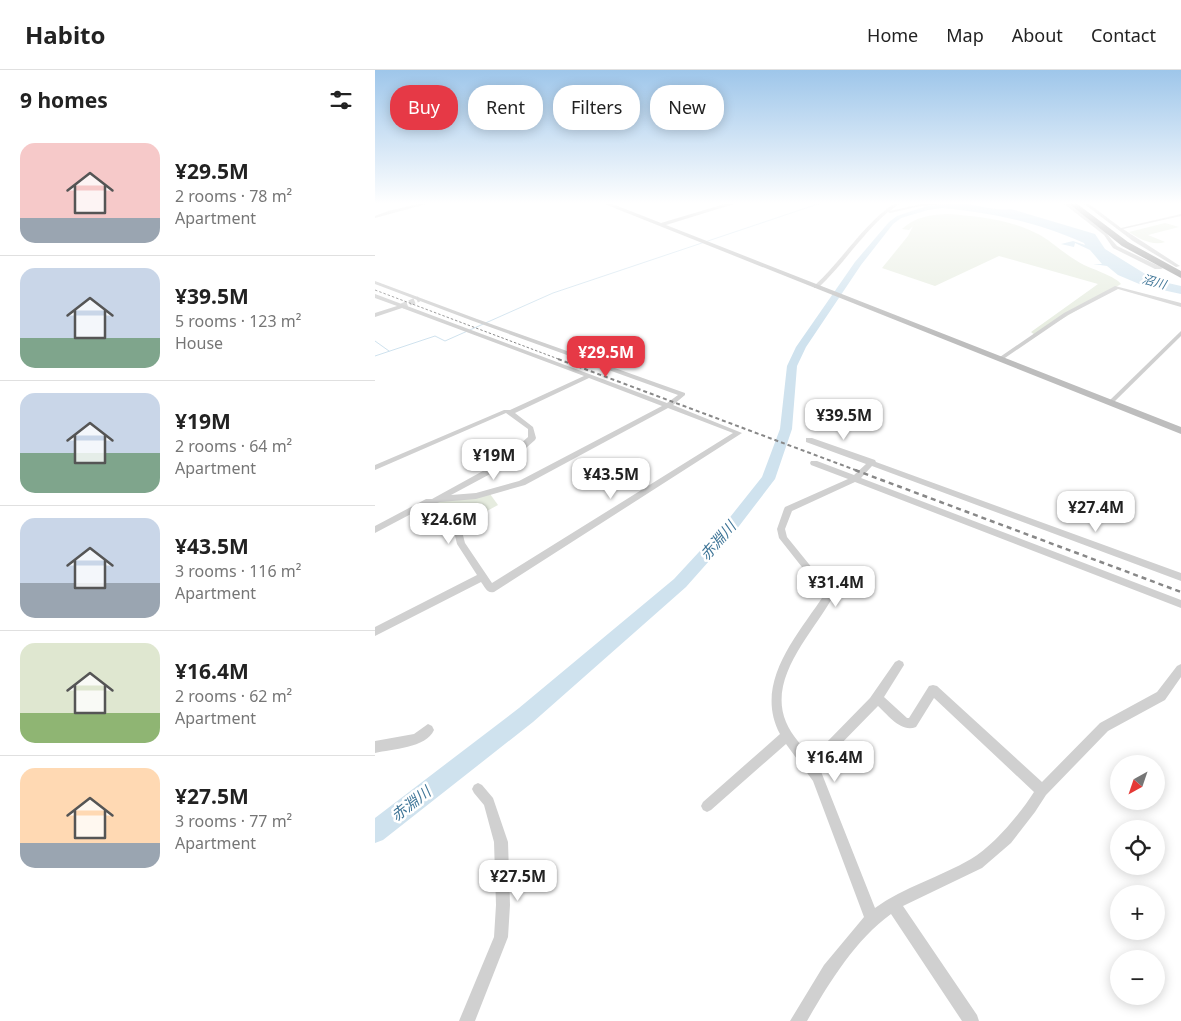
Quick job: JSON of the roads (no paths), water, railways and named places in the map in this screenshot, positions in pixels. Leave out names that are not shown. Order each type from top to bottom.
[{"type":"highway","points":[[1131,247],[1181,274]]},
{"type":"highway","points":[[1138,247],[1181,274]]},
{"type":"street","points":[[718,247],[1181,431]]},
{"type":"street","points":[[818,287],[851,247]]},
{"type":"street","points":[[1116,247],[1157,268],[1161,268]]},
{"type":"street","points":[[1146,247],[1178,266],[1173,266]]},
{"type":"street","points":[[375,282],[683,394],[667,405],[522,483],[476,496],[429,501],[375,530]]},
{"type":"street","points":[[1000,359],[1060,318],[1117,287],[1181,305]]},
{"type":"street","points":[[375,296],[738,433],[491,589],[481,577],[461,544],[456,522],[435,501]]},
{"type":"street","points":[[375,315],[402,306]]},
{"type":"street","points":[[1110,402],[1181,333]]},
{"type":"street","points":[[521,350],[537,342]]},
{"type":"street","points":[[375,468],[506,411],[512,412],[589,376]]},
{"type":"street","points":[[435,501],[504,463],[532,438],[531,428],[518,420],[512,412]]},
{"type":"street","points":[[809,440],[1181,577]]},
{"type":"street","points":[[872,462],[855,479],[789,508],[783,518],[781,529],[783,538],[829,595],[792,649],[775,701],[780,722],[818,777],[872,919]]},
{"type":"street","points":[[814,463],[1181,604]]},
{"type":"street","points":[[375,632],[481,577]]},
{"type":"street","points":[[813,769],[828,749],[877,698],[899,665]]},
{"type":"street","points":[[798,1021],[829,970],[872,919],[893,904],[977,863],[1006,838],[1031,808],[1042,791],[1104,727],[1161,696],[1181,669]]},
{"type":"street","points":[[877,698],[905,723],[912,723],[933,690],[1042,791]]},
{"type":"street","points":[[375,747],[417,739],[428,730]]},
{"type":"street","points":[[707,806],[788,735]]},
{"type":"street","points":[[467,1021],[501,937],[503,905],[501,842],[489,802],[478,789]]},
{"type":"street","points":[[893,904],[971,1021]]},
{"type":"water","name":"沼川","points":[[1084,247],[1104,247],[1155,280],[1181,286],[1181,294],[1144,286],[1118,275],[1107,266],[1093,264],[1102,264],[1090,250]]},
{"type":"waterway","points":[[375,356],[435,336],[445,341],[553,293],[689,247]]},
{"type":"waterway","name":"赤淵川","points":[[375,832],[526,715],[680,583],[728,530],[768,479],[776,461],[786,429],[792,366],[801,347],[871,247]]},
{"type":"waterway","points":[[375,341],[389,351]]},
{"type":"tunnel","points":[[402,306],[419,299]]},
{"type":"railway","points":[[375,290],[561,360]]},
{"type":"railway","points":[[558,359],[858,471]]},
{"type":"railway","points":[[855,470],[1181,592]]}]
